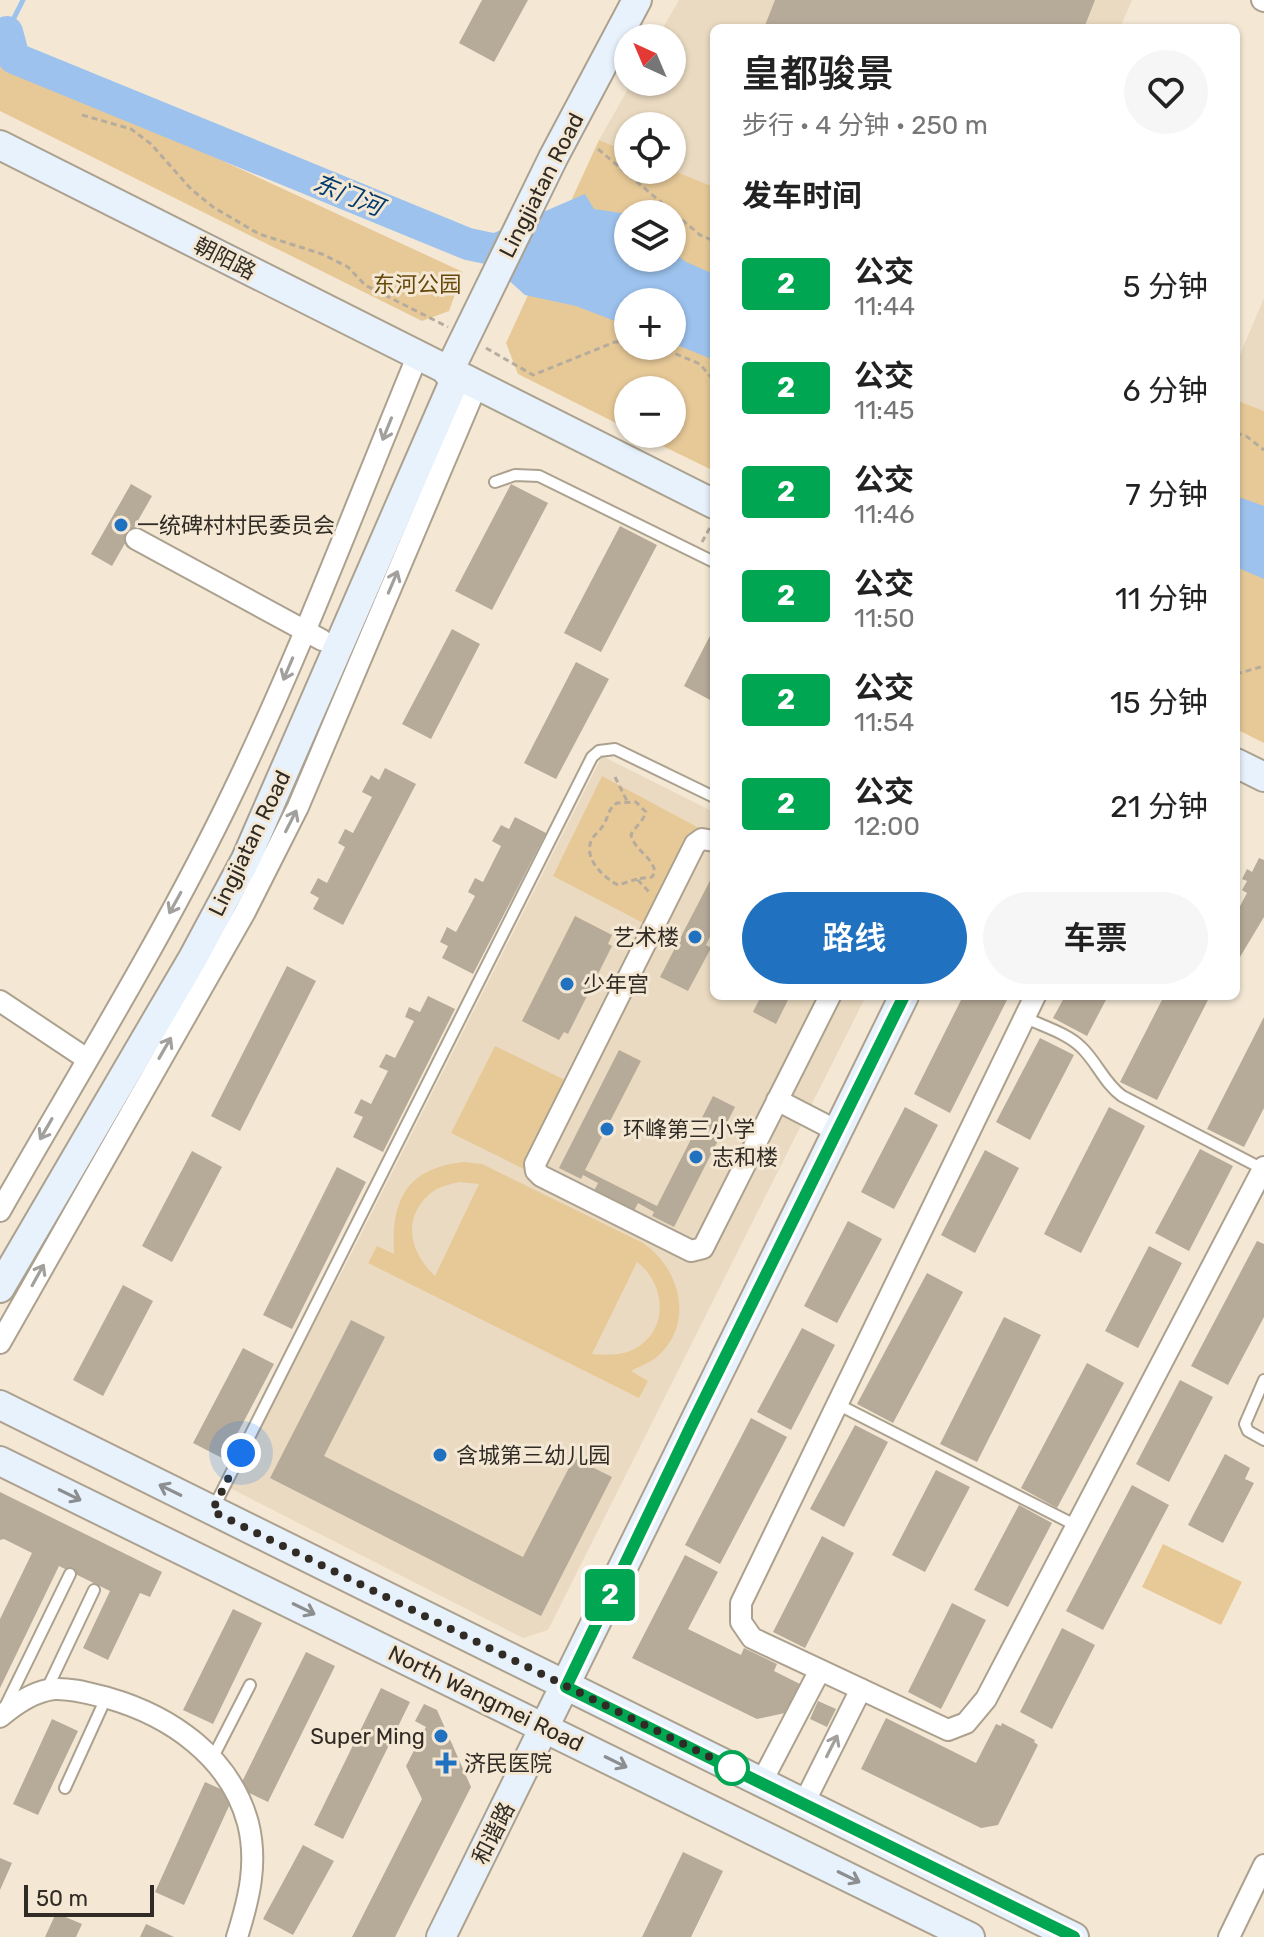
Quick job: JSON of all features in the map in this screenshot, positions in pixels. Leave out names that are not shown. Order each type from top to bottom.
[{"type":"main road","name":"Lingjiatan Road","points":[[0,1253],[177,949],[230,851],[313,635],[553,158],[637,0]]},
{"type":"main road","name":"朝阳路","points":[[0,145],[710,502]]},
{"type":"main road","name":"Lingjiatan Road","points":[[0,1288],[193,958],[246,859],[448,372]]},
{"type":"main road","points":[[1240,765],[1264,777]]},
{"type":"main road","name":"和谐路","points":[[441,1937],[902,1000]]},
{"type":"main road","name":"North Wangmei Road","points":[[0,1405],[1074,1937]]},
{"type":"main road","name":"North Wangmei Road","points":[[0,1461],[546,1727],[956,1934]]},
{"type":"main road","points":[[956,1934],[972,1886]]},
{"type":"street","points":[[0,1343],[245,912],[298,807],[448,372]]},
{"type":"street","points":[[0,1211],[156,939],[313,635],[136,539]]},
{"type":"street","points":[[710,840],[702,839],[695,844],[535,1164],[536,1171],[695,1251],[703,1248],[828,1000]]},
{"type":"street","points":[[1033,1000],[741,1603],[741,1622],[752,1638],[948,1730],[966,1723],[986,1699],[1264,1168]]},
{"type":"street","points":[[0,1001],[87,1059]]},
{"type":"street","points":[[777,1100],[837,1131]]},
{"type":"street","points":[[761,1783],[820,1670]]},
{"type":"street","points":[[1,1715],[28,1698],[52,1689],[72,1690],[130,1704],[191,1738],[230,1783],[248,1825],[254,1863],[249,1901],[237,1937]]},
{"type":"street","points":[[804,1803],[861,1689]]},
{"type":"street","points":[[1229,1937],[1264,1865]]},
{"type":"lane","points":[[495,482],[515,475],[539,476],[710,560]]},
{"type":"lane","points":[[212,1511],[592,757],[599,751],[615,749],[710,795]]},
{"type":"lane","points":[[1024,1017],[1078,1043],[1104,1079],[1122,1096],[1264,1168]]},
{"type":"lane","points":[[1264,1380],[1245,1424],[1248,1431],[1264,1440]]},
{"type":"lane","points":[[837,1404],[1077,1526]]},
{"type":"lane","points":[[1,1715],[70,1574]]},
{"type":"lane","points":[[46,1692],[94,1590]]},
{"type":"lane","points":[[212,1759],[250,1685]]},
{"type":"lane","points":[[65,1788],[106,1698]]},
{"type":"path","points":[[82,115],[131,129],[151,144],[191,189],[213,207],[259,234],[322,254],[348,267],[365,285],[533,375],[614,342]]},
{"type":"path","points":[[598,149],[700,235],[710,239]]},
{"type":"path","points":[[686,358],[700,364],[710,376]]},
{"type":"path","points":[[1240,434],[1264,450]]},
{"type":"path","points":[[697,553],[710,528]]},
{"type":"path","points":[[1240,673],[1264,666]]},
{"type":"path","points":[[615,777],[627,801]]},
{"type":"path","points":[[627,801],[636,802],[646,812],[631,835],[639,851],[654,865],[655,872],[652,877],[637,879],[618,885],[605,878],[590,855],[593,838],[603,828],[612,806],[627,801]]},
{"type":"path","points":[[637,879],[646,890],[666,902]]},
{"type":"shaded area","points":[[679,0],[1132,0],[1122,24],[710,24],[710,185],[686,176],[686,112],[615,112],[624,96],[686,96],[686,24],[665,24]]},
{"type":"shaded area","points":[[614,114],[614,146],[599,140]]},
{"type":"shaded area","points":[[1264,298],[1264,411],[1240,402],[1240,355]]},
{"type":"shaded area","name":"环峰第三小学","points":[[602,756],[710,810],[710,1000],[864,1000],[548,1630],[523,1638],[228,1487],[347,1262]]},
{"type":"green space","name":"东河公园","points":[[0,58],[463,272],[449,311],[422,321],[0,111]]},
{"type":"green space","name":"东河公园","points":[[599,140],[614,146],[614,184],[686,184],[686,176],[710,185],[710,469],[667,448],[686,448],[686,376],[614,376],[614,422],[518,374],[506,343]]},
{"type":"green space","points":[[1240,402],[1264,411],[1264,743],[1240,731]]},
{"type":"green space","points":[[602,776],[699,828],[649,926],[553,876]]},
{"type":"green space","points":[[495,1046],[571,1083],[528,1171],[451,1133]]},
{"type":"green space","points":[[464,1162],[482,1164],[643,1243],[656,1254],[674,1281],[679,1312],[669,1343],[658,1356],[631,1371],[648,1381],[639,1398],[368,1263],[377,1246],[394,1254],[396,1218],[406,1190],[428,1171]],"holes":[[[459,1182],[479,1184],[435,1276],[414,1244],[413,1221],[424,1200],[435,1190]],[[637,1262],[646,1271],[658,1293],[659,1318],[654,1330],[647,1340],[631,1351],[592,1354]]]},
{"type":"green space","points":[[1163,1544],[1242,1582],[1221,1625],[1142,1587]]},
{"type":"water","points":[[585,194],[594,209],[614,212],[614,272],[686,272],[686,262],[710,272],[710,358],[686,349],[686,288],[614,288],[614,321],[576,306],[525,295],[468,244]]},
{"type":"water","points":[[1240,497],[1264,506],[1264,579],[1240,569]]},
{"type":"building","points":[[482,0],[528,0],[494,62],[459,43]]},
{"type":"building","points":[[775,0],[1095,0],[1086,24],[766,24]]},
{"type":"building","name":"一统碑村村民委员会","points":[[131,484],[152,496],[112,566],[91,554]]},
{"type":"building","points":[[511,484],[548,503],[492,610],[455,591]]},
{"type":"building","points":[[620,526],[657,545],[601,652],[564,633]]},
{"type":"building","points":[[452,629],[480,644],[431,739],[402,724]]},
{"type":"building","points":[[710,636],[710,700],[684,686]]},
{"type":"building","points":[[576,662],[609,679],[556,779],[524,763]]},
{"type":"building","points":[[385,768],[416,784],[343,925],[313,909],[319,898],[310,893],[318,878],[327,883],[345,847],[338,843],[345,829],[353,833],[372,797],[362,792],[371,775],[379,780]]},
{"type":"building","points":[[515,817],[546,833],[473,974],[442,958],[448,946],[440,942],[447,927],[456,932],[475,896],[468,892],[475,878],[483,882],[501,846],[492,841],[501,825],[509,829]]},
{"type":"building","points":[[1259,858],[1264,860],[1264,917],[1240,957],[1240,906],[1247,893],[1242,890],[1247,881],[1242,879],[1247,869],[1252,872]]},
{"type":"building","name":"艺术楼","points":[[710,881],[710,937],[706,945],[710,950],[688,991],[660,977]]},
{"type":"building","name":"少年宫","points":[[575,916],[612,935],[608,944],[612,946],[568,1034],[564,1032],[559,1040],[522,1021]]},
{"type":"building","points":[[287,966],[316,981],[240,1131],[211,1116]]},
{"type":"building","points":[[428,996],[455,1009],[383,1152],[353,1137],[363,1117],[354,1113],[361,1099],[371,1104],[388,1071],[379,1067],[386,1054],[395,1058],[414,1021],[405,1017],[409,1007],[420,1012]]},
{"type":"building","points":[[759,1000],[788,1000],[776,1024],[753,1012]]},
{"type":"building","points":[[961,1000],[1007,1000],[950,1113],[914,1094]]},
{"type":"building","points":[[1063,1000],[1106,1000],[1087,1036],[1053,1018]]},
{"type":"building","points":[[1162,1000],[1208,1000],[1157,1100],[1120,1082]]},
{"type":"building","points":[[1264,1017],[1264,1108],[1244,1147],[1207,1129]]},
{"type":"building","points":[[1040,1038],[1074,1055],[1030,1140],[996,1122]]},
{"type":"building","points":[[619,1050],[641,1061],[585,1170],[657,1206],[713,1096],[735,1107],[674,1227],[652,1216],[654,1212],[638,1203],[634,1211],[594,1191],[598,1183],[559,1168]]},
{"type":"building","points":[[905,1107],[938,1125],[894,1209],[861,1192]]},
{"type":"building","points":[[1109,1107],[1145,1126],[1081,1253],[1044,1234]]},
{"type":"building","points":[[1200,1149],[1233,1166],[1189,1251],[1155,1233]]},
{"type":"building","points":[[985,1150],[1019,1168],[975,1253],[941,1235]]},
{"type":"building","points":[[192,1151],[222,1167],[172,1262],[142,1246]]},
{"type":"building","points":[[337,1167],[366,1182],[292,1329],[263,1315]]},
{"type":"building","points":[[848,1221],[882,1239],[837,1323],[804,1306]]},
{"type":"building","points":[[1257,1241],[1264,1244],[1264,1317],[1228,1385],[1191,1366]]},
{"type":"building","points":[[1149,1246],[1182,1263],[1138,1348],[1105,1331]]},
{"type":"building","points":[[927,1273],[963,1292],[893,1423],[857,1404]]},
{"type":"building","points":[[123,1285],[153,1301],[103,1396],[73,1380]]},
{"type":"building","points":[[1004,1317],[1041,1335],[977,1462],[940,1444]]},
{"type":"building","points":[[351,1320],[385,1337],[324,1456],[523,1557],[574,1458],[612,1477],[541,1616],[270,1478]]},
{"type":"building","points":[[802,1328],[835,1345],[791,1430],[757,1412]]},
{"type":"building","points":[[243,1348],[274,1364],[224,1459],[193,1443]]},
{"type":"building","points":[[1087,1363],[1124,1383],[1057,1508],[1021,1488]]},
{"type":"building","points":[[1180,1380],[1213,1397],[1169,1482],[1136,1464]]},
{"type":"building","points":[[751,1418],[787,1437],[720,1564],[685,1545]]},
{"type":"building","points":[[855,1425],[888,1442],[844,1527],[810,1509]]},
{"type":"building","points":[[1225,1454],[1250,1468],[1245,1479],[1254,1483],[1223,1543],[1188,1525]]},
{"type":"building","points":[[936,1470],[970,1487],[925,1572],[892,1555]]},
{"type":"building","points":[[1132,1485],[1169,1505],[1103,1630],[1066,1611]]},
{"type":"building","points":[[0,1492],[162,1572],[150,1597],[140,1593],[108,1660],[83,1648],[110,1591],[59,1566],[0,1688],[0,1619],[32,1553],[4,1539],[0,1540]]},
{"type":"building","points":[[1019,1505],[1052,1523],[1008,1607],[974,1590]]},
{"type":"building","points":[[822,1536],[854,1553],[805,1648],[773,1632]]},
{"type":"building","points":[[685,1555],[718,1572],[688,1629],[741,1655],[744,1648],[777,1664],[774,1671],[800,1684],[785,1713],[757,1719],[632,1658]]},
{"type":"building","points":[[952,1603],[986,1620],[941,1709],[908,1692]]},
{"type":"building","points":[[233,1609],[262,1623],[213,1724],[183,1710]]},
{"type":"building","points":[[1062,1628],[1095,1645],[1052,1729],[1020,1712]]},
{"type":"building","points":[[306,1652],[335,1666],[268,1802],[239,1788]]},
{"type":"building","points":[[381,1688],[410,1702],[343,1839],[314,1825]]},
{"type":"building","points":[[818,1701],[836,1709],[827,1727],[810,1719]]},
{"type":"building","points":[[424,1704],[437,1710],[471,1787],[395,1937],[352,1937],[422,1799],[406,1766],[426,1727],[415,1721]]},
{"type":"building","points":[[886,1718],[976,1763],[996,1724],[1001,1726],[1002,1723],[1035,1740],[1038,1745],[998,1825],[981,1828],[861,1769]]},
{"type":"building","points":[[52,1719],[78,1731],[38,1815],[13,1804]]},
{"type":"building","points":[[205,1782],[234,1795],[184,1905],[155,1892]]},
{"type":"building","points":[[303,1845],[334,1861],[293,1935],[263,1919]]},
{"type":"building","points":[[683,1852],[723,1871],[691,1937],[642,1937]]},
{"type":"building","points":[[0,1858],[12,1863],[0,1890]]},
{"type":"building","points":[[56,1913],[82,1924],[76,1937],[45,1937]]},
{"type":"building","points":[[146,1924],[174,1937],[140,1937]]},
{"type":"waterway","points":[[7,32],[23,0]]},
{"type":"waterway","name":"东门河","points":[[7,32],[14,58],[468,244],[511,253]]},
{"type":"bus line","name":"2","points":[[902,1000],[566,1687],[1074,1937]]},
{"type":"place","name":"一统碑村村民委员会","points":[[121,525]]},
{"type":"place","name":"艺术楼","points":[[695,937]]},
{"type":"place","name":"少年宫","points":[[567,984]]},
{"type":"place","name":"环峰第三小学","points":[[607,1129]]},
{"type":"place","name":"志和楼","points":[[696,1157]]},
{"type":"place","name":"含城第三幼儿园","points":[[440,1455]]},
{"type":"place","name":"Super Ming","points":[[441,1736]]},
{"type":"place","name":"济民医院","points":[[446,1763]]},
{"type":"route","points":[[241,1453],[212,1511],[732,1768]]}]
